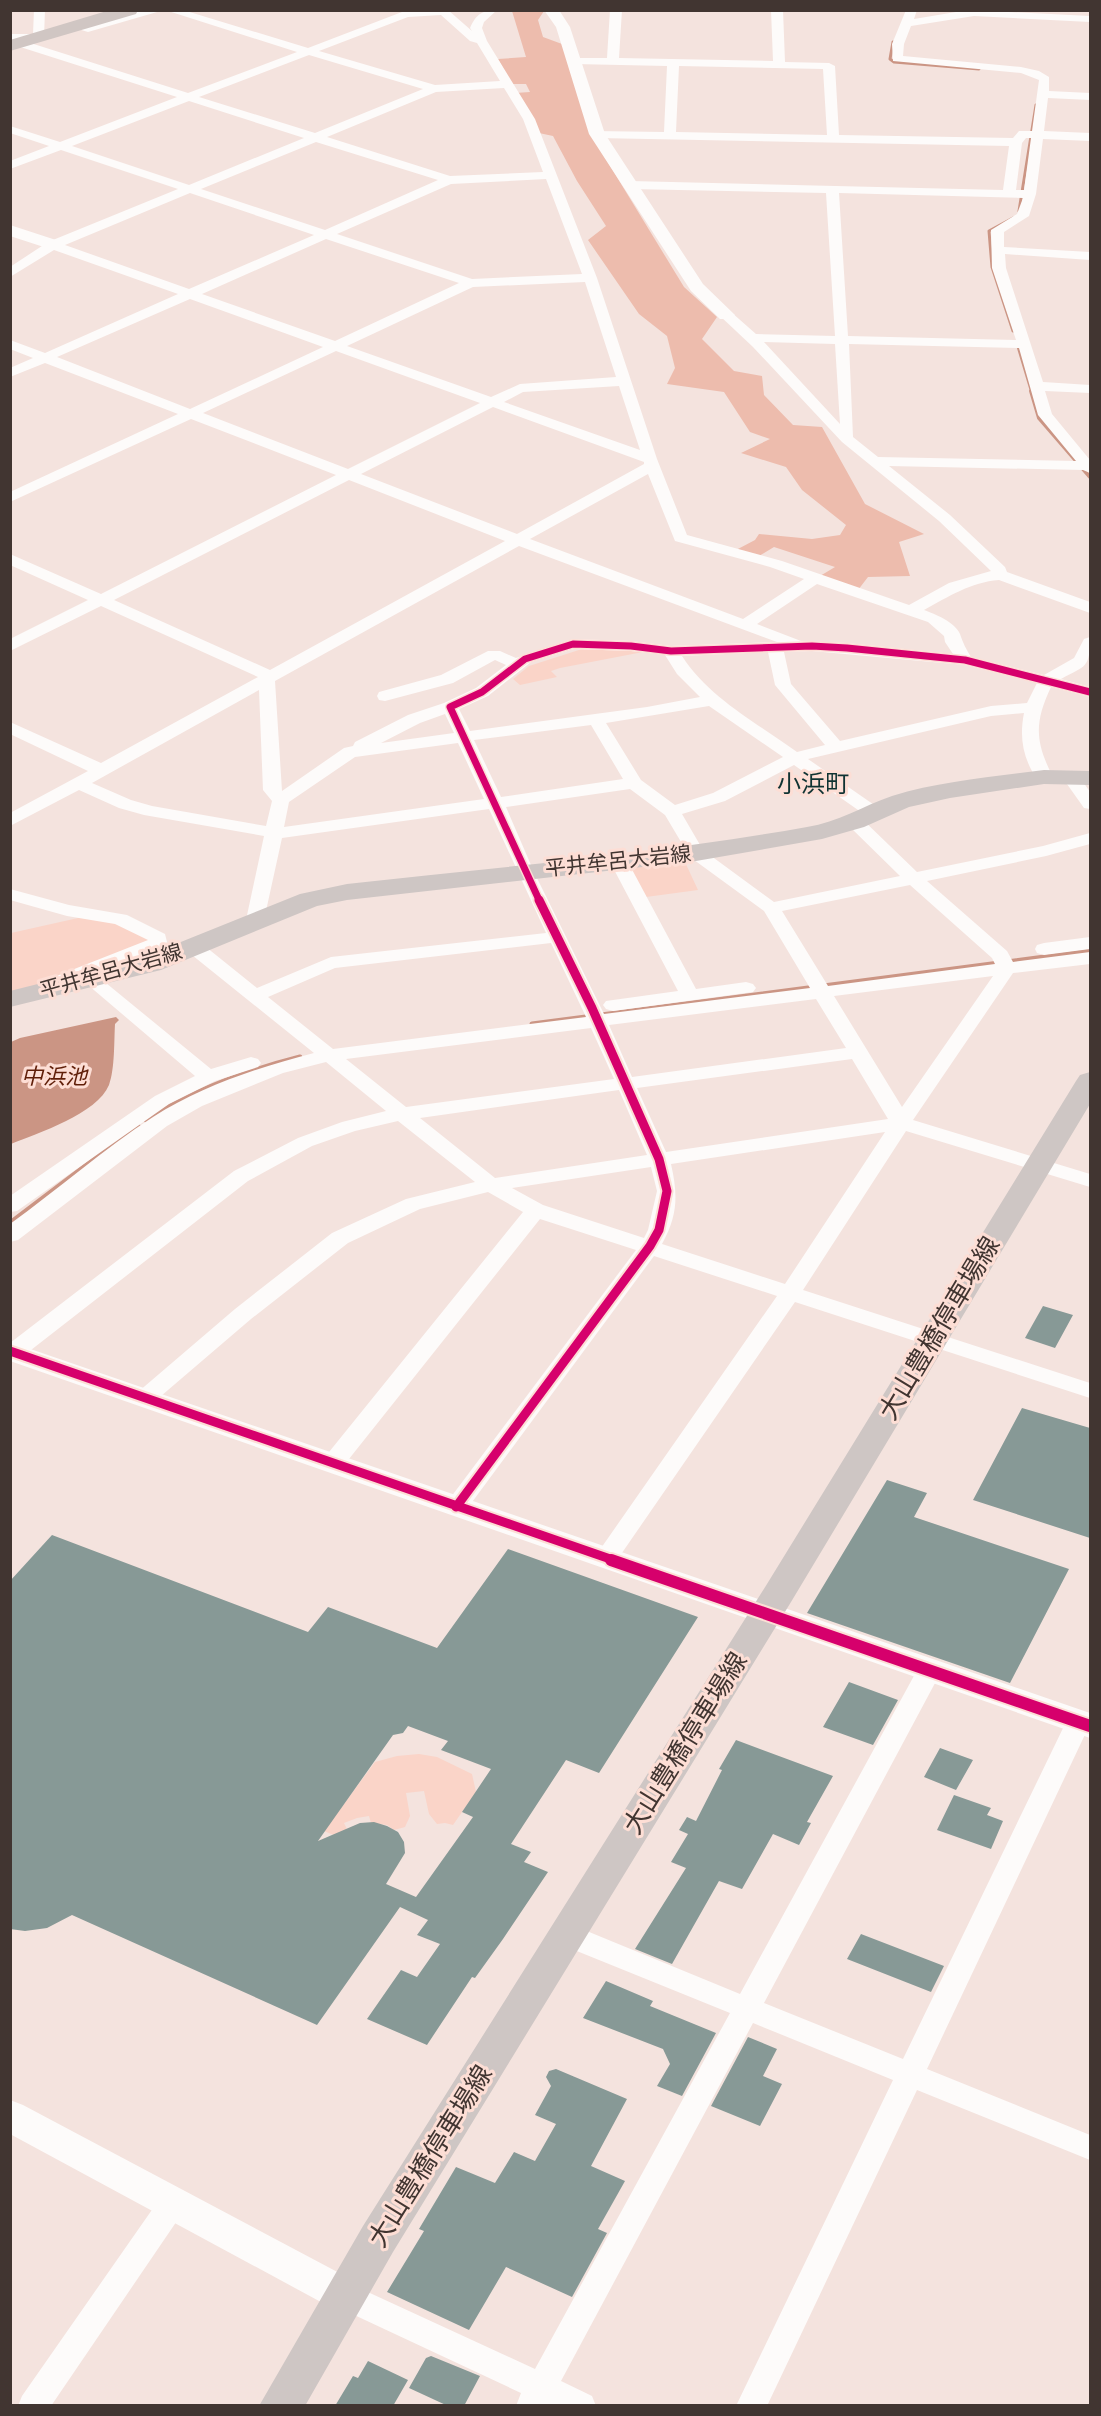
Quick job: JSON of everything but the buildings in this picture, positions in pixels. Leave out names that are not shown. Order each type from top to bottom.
[{"type":"main road","points":[[13,42],[130,10]]},
{"type":"main road","name":"平井牟呂大岩線","points":[[10,999],[151,964],[309,900],[347,892],[696,853],[813,834],[927,794],[1044,777],[1081,777]]},
{"type":"main road","name":"大山豊橋停車場線","points":[[281,2406],[378,2239],[1090,1081]]},
{"type":"street","points":[[38,37],[40,10]]},
{"type":"street","points":[[74,26],[88,29],[159,10]]},
{"type":"street","points":[[170,10],[434,89]]},
{"type":"street","points":[[492,10],[479,20],[476,26],[481,41],[529,119],[590,278],[680,538],[776,564],[934,619],[952,634],[953,642],[965,660]]},
{"type":"street","points":[[550,10],[563,27],[597,135],[697,287],[752,338],[846,438],[969,540],[999,570],[1000,575]]},
{"type":"street","points":[[613,62],[616,10]]},
{"type":"street","points":[[777,10],[779,64]]},
{"type":"street","points":[[912,10],[898,44],[897,59],[1028,71],[1045,80],[1038,135],[1018,193]]},
{"type":"street","points":[[10,165],[406,14],[442,11],[474,39],[481,41]]},
{"type":"street","points":[[907,23],[974,13],[1090,18]]},
{"type":"street","points":[[13,42],[449,180],[551,175]]},
{"type":"street","points":[[574,61],[829,66],[833,139]]},
{"type":"street","points":[[670,136],[673,63]]},
{"type":"street","points":[[10,273],[53,245],[434,89],[507,84]]},
{"type":"street","points":[[1044,94],[1090,96]]},
{"type":"street","points":[[10,129],[471,283],[590,278]]},
{"type":"street","points":[[597,135],[833,139],[1020,138],[1038,135],[1090,137]]},
{"type":"street","points":[[1020,138],[1018,193],[1023,216],[998,230],[999,268],[1018,344],[1048,421],[1083,467]]},
{"type":"street","points":[[10,373],[449,180]]},
{"type":"street","points":[[630,185],[1018,193]]},
{"type":"street","points":[[832,190],[846,438]]},
{"type":"street","points":[[10,230],[492,402],[652,462]]},
{"type":"street","points":[[998,250],[1090,256]]},
{"type":"street","points":[[10,498],[471,283]]},
{"type":"street","points":[[752,338],[1018,344]]},
{"type":"street","points":[[10,344],[781,640],[812,646],[965,660],[1090,692]]},
{"type":"street","points":[[10,646],[520,388],[625,381]]},
{"type":"street","points":[[1036,386],[1090,389]]},
{"type":"street","points":[[875,461],[1083,467]]},
{"type":"street","points":[[10,821],[517,540],[652,462]]},
{"type":"street","points":[[10,559],[102,599],[268,677]]},
{"type":"street","points":[[910,611],[955,586],[986,576],[1000,575],[1090,608]]},
{"type":"street","points":[[743,626],[814,579]]},
{"type":"street","points":[[1044,777],[1032,753],[1030,742],[1029,731],[1033,706],[1046,681],[1081,661],[1090,642]]},
{"type":"street","points":[[255,920],[281,800],[350,752],[414,719],[450,707],[482,692],[525,659],[573,644],[631,646],[671,651],[812,646]]},
{"type":"street","points":[[774,649],[783,685],[836,747]]},
{"type":"street","points":[[671,651],[683,670],[712,700],[796,757],[864,817],[915,880],[1003,962]]},
{"type":"street","points":[[385,696],[442,681],[494,654],[517,664]]},
{"type":"street","points":[[268,677],[272,790],[281,800]]},
{"type":"street","points":[[350,752],[712,700]]},
{"type":"street","points":[[672,812],[718,798],[796,757],[991,711],[1033,706]]},
{"type":"street","points":[[450,707],[525,872],[626,1083],[659,1159],[667,1191],[659,1230],[650,1246],[456,1507]]},
{"type":"street","points":[[595,718],[634,783],[672,812],[696,853],[771,908],[901,1123]]},
{"type":"street","points":[[10,727],[101,770]]},
{"type":"street","points":[[1081,777],[1090,804]]},
{"type":"street","points":[[77,783],[125,804],[150,811],[275,833],[634,783]]},
{"type":"street","points":[[771,908],[915,880],[1046,851],[1090,838]]},
{"type":"street","points":[[619,862],[690,995]]},
{"type":"street","points":[[10,894],[67,910],[120,919],[158,938],[159,942],[146,949],[72,976],[61,981],[60,985]]},
{"type":"street","points":[[256,995],[331,963],[558,937]]},
{"type":"street","points":[[607,1557],[790,1293],[1003,962],[1090,943]]},
{"type":"street","points":[[194,947],[491,1185],[536,1210],[933,1339],[1088,1386]]},
{"type":"street","points":[[10,1206],[143,1112],[208,1077],[324,1050],[1003,962],[1090,958]]},
{"type":"street","points":[[91,979],[208,1077]]},
{"type":"street","points":[[595,1015],[690,995],[818,986]]},
{"type":"street","points":[[10,1235],[160,1122],[186,1107],[259,1074],[324,1050]]},
{"type":"street","points":[[12,1351],[241,1176],[305,1142],[349,1126],[401,1114],[857,1052]]},
{"type":"street","points":[[146,1397],[243,1314],[340,1238],[413,1204],[491,1185],[901,1123],[1090,1181]]},
{"type":"street","points":[[333,1463],[536,1210]]},
{"type":"street","points":[[12,1351],[1085,1724],[908,2075],[751,2406]]},
{"type":"street","points":[[536,2396],[930,1670]]},
{"type":"street","points":[[567,1935],[1090,2148]]},
{"type":"street","points":[[10,2116],[536,2396],[581,2406]]},
{"type":"street","points":[[33,2406],[173,2203]]},
{"type":"shaded area","points":[[512,11],[544,11],[538,20],[543,37],[562,44],[590,133],[684,287],[717,317],[702,339],[734,371],[762,376],[764,395],[793,425],[822,427],[865,504],[924,534],[899,542],[910,576],[868,577],[858,590],[820,576],[835,567],[774,547],[759,556],[736,550],[755,540],[759,534],[812,539],[840,535],[846,525],[802,490],[786,467],[741,453],[770,439],[750,432],[724,392],[667,384],[675,368],[667,336],[639,314],[588,240],[606,226],[577,181],[553,136],[539,133],[515,93],[530,92],[526,84],[512,84],[498,59],[526,57]]},
{"type":"shaded area","points":[[582,649],[625,649],[643,652],[560,668],[551,671],[557,677],[520,685],[513,679],[529,666]]},
{"type":"shaded area","points":[[684,860],[698,890],[646,897],[630,869],[632,867]]},
{"type":"shaded area","points":[[87,916],[119,921],[154,939],[70,975],[11,995],[11,933]]},
{"type":"shaded area","points":[[419,1754],[437,1757],[472,1774],[476,1792],[453,1825],[437,1824],[429,1814],[424,1791],[406,1793],[410,1816],[405,1827],[394,1830],[387,1825],[371,1823],[369,1816],[344,1823],[347,1829],[338,1837],[324,1831],[375,1762],[397,1756]]},
{"type":"water","name":"中浜池","points":[[116,1017],[119,1020],[115,1024],[112,1071],[109,1085],[102,1095],[80,1114],[11,1144],[11,1042],[20,1038]]},
{"type":"waterway","points":[[893,42],[890,59],[894,62],[979,69]]},
{"type":"waterway","points":[[1019,211],[1036,105]]},
{"type":"waterway","points":[[1013,218],[989,231],[992,267],[1013,331]]},
{"type":"waterway","points":[[1017,343],[1032,393]]},
{"type":"waterway","points":[[1031,391],[1039,418],[1090,477]]},
{"type":"waterway","points":[[532,1024],[1090,951]]},
{"type":"waterway","points":[[146,1120],[220,1082],[300,1057]]},
{"type":"waterway","points":[[10,1223],[138,1126]]},
{"type":"cycle path","points":[[456,1507],[650,1246],[659,1230],[667,1191],[659,1159],[592,1008],[525,872],[450,707],[482,692],[525,659],[573,644],[631,646],[671,651],[812,646],[847,648],[965,660],[1090,692]]},
{"type":"cycle path","points":[[10,1351],[1090,1726]]},
{"type":"district","name":"小浜町","points":[[813,784]]}]
